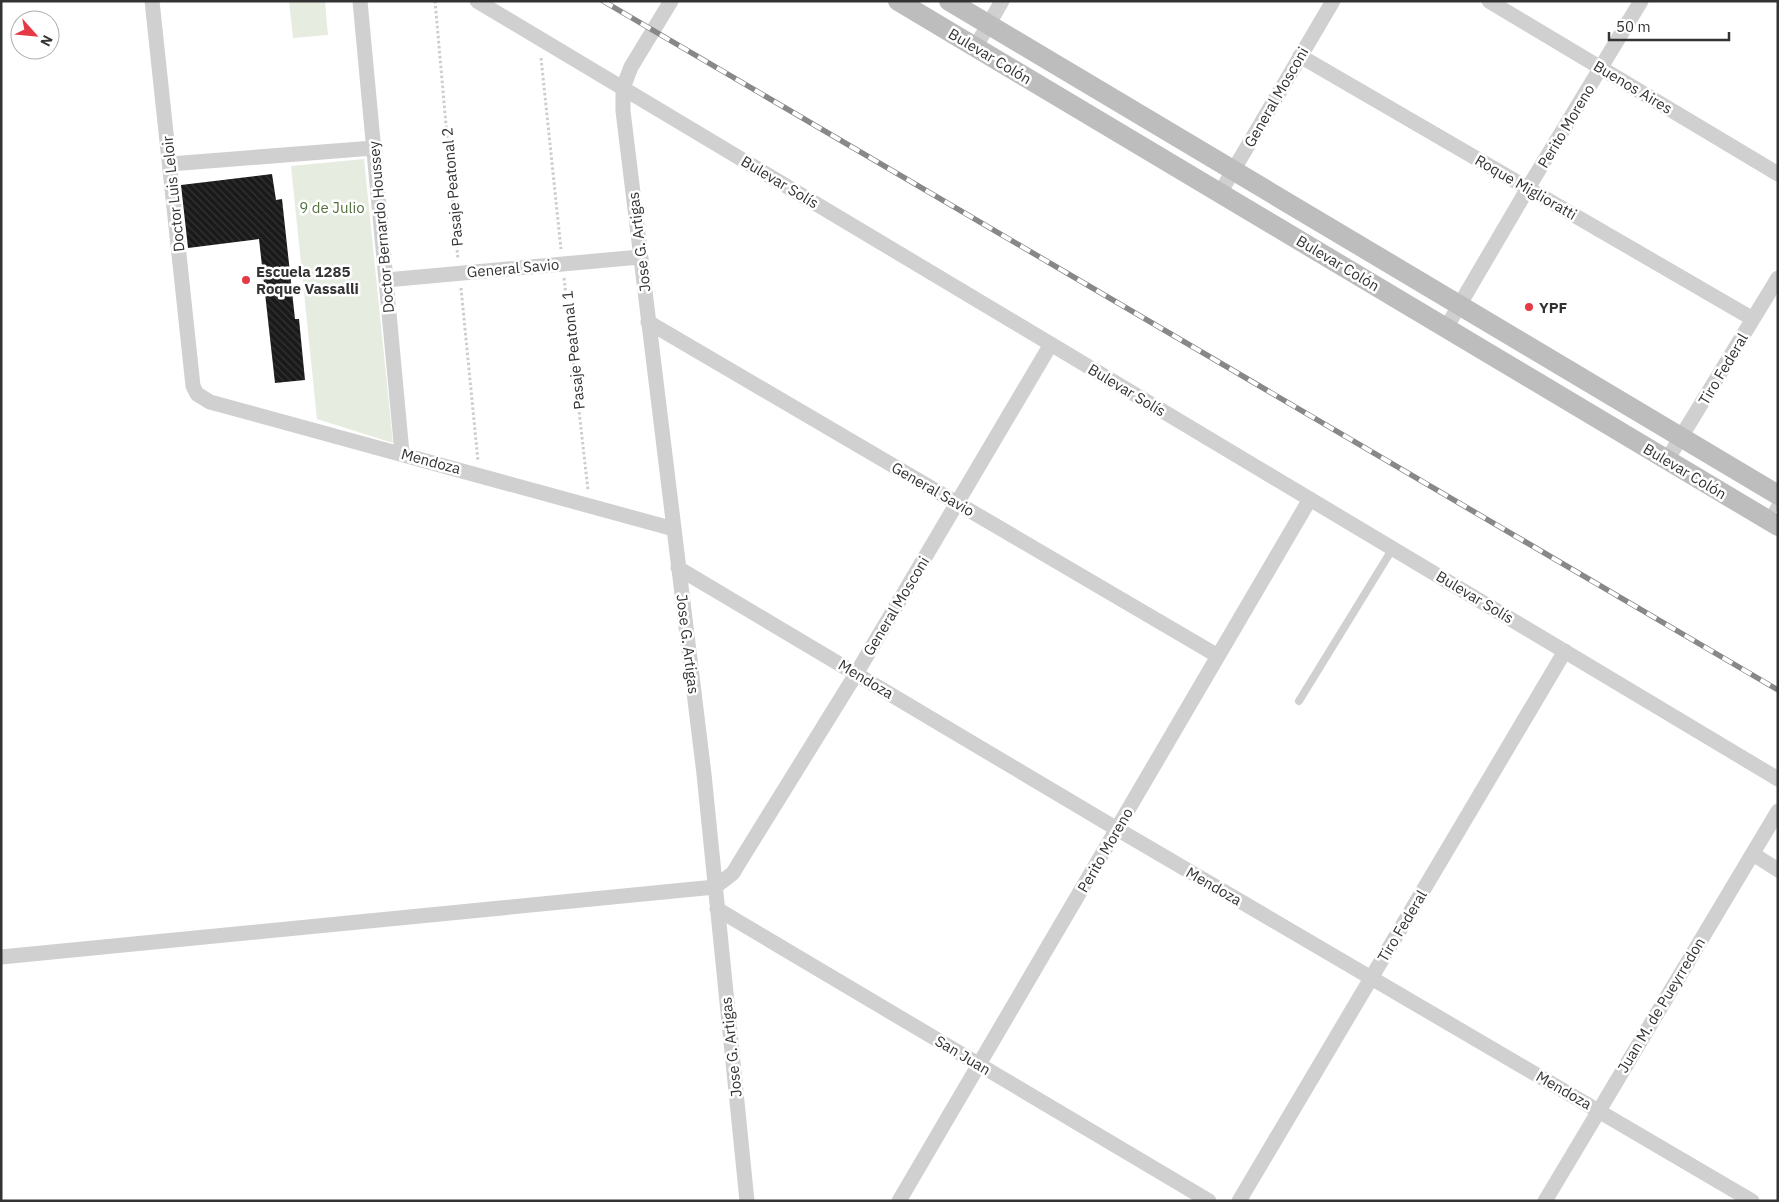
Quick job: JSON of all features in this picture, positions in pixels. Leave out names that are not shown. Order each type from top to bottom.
[{"type":"main road","name":"Bulevar Colón","points":[[898,1],[1446,328],[1535,365],[1682,438],[1778,494]]},
{"type":"main road","name":"Bulevar Colón","points":[[948,1],[1460,305],[1535,365],[1667,460],[1772,523]]},
{"type":"street","name":"Doctor Luis Leloir","points":[[152,1],[193,386]]},
{"type":"street","name":"Doctor Bernardo Houssey","points":[[360,1],[402,453]]},
{"type":"street","name":"Bulevar Solís","points":[[477,1],[1778,778]]},
{"type":"street","points":[[623,88],[631,67],[671,1]]},
{"type":"street","points":[[975,48],[1002,1]]},
{"type":"street","name":"General Mosconi","points":[[1220,193],[1333,1]]},
{"type":"street","name":"Buenos Aires","points":[[1489,1],[1778,174]]},
{"type":"street","name":"Perito Moreno","points":[[1446,328],[1641,1]]},
{"type":"street","name":"Roque Miglioratti","points":[[1300,56],[1753,319]]},
{"type":"street","name":"Jose G. Artigas","points":[[623,88],[622,111],[703,764],[747,1201]]},
{"type":"street","points":[[170,164],[373,148]]},
{"type":"street","name":"General Savio","points":[[386,280],[640,257]]},
{"type":"street","name":"Tiro Federal","points":[[1667,460],[1778,278]]},
{"type":"street","name":"General Savio","points":[[648,322],[1218,656]]},
{"type":"street","name":"General Mosconi","points":[[715,887],[733,874],[856,674],[1050,344]]},
{"type":"street","name":"Mendoza","points":[[193,386],[197,394],[210,402],[674,529]]},
{"type":"street","name":"Perito Moreno","points":[[899,1201],[1310,499]]},
{"type":"street","name":"Mendoza","points":[[678,568],[1117,829],[1752,1201]]},
{"type":"street","name":"Tiro Federal","points":[[1239,1201],[1565,651]]},
{"type":"street","name":"Juan M. de Pueyrredon","points":[[1545,1201],[1778,811]]},
{"type":"street","points":[[1753,854],[1778,870]]},
{"type":"street","points":[[1,957],[715,887]]},
{"type":"street","name":"San Juan","points":[[717,909],[1209,1201]]},
{"type":"lane","points":[[1772,523],[1778,501]]},
{"type":"lane","points":[[1299,701],[1393,548]]},
{"type":"path","name":"Pasaje Peatonal 2","points":[[435,1],[478,463]]},
{"type":"path","name":"Pasaje Peatonal 1","points":[[542,58],[589,493]]},
{"type":"green space","points":[[289,1],[325,1],[328,35],[293,38]]},
{"type":"green space","name":"9 de Julio","points":[[364,159],[393,443],[317,419],[291,166]]},
{"type":"building","points":[[272,174],[276,200],[282,199],[295,319],[299,319],[305,380],[275,383],[259,239],[188,248],[181,185]]},
{"type":"railway","points":[[603,1],[1778,690]]},
{"type":"place","name":"Escuela 1285 Roque Vassalli","points":[[246,280]]},
{"type":"place","name":"YPF","points":[[1529,307]]}]
